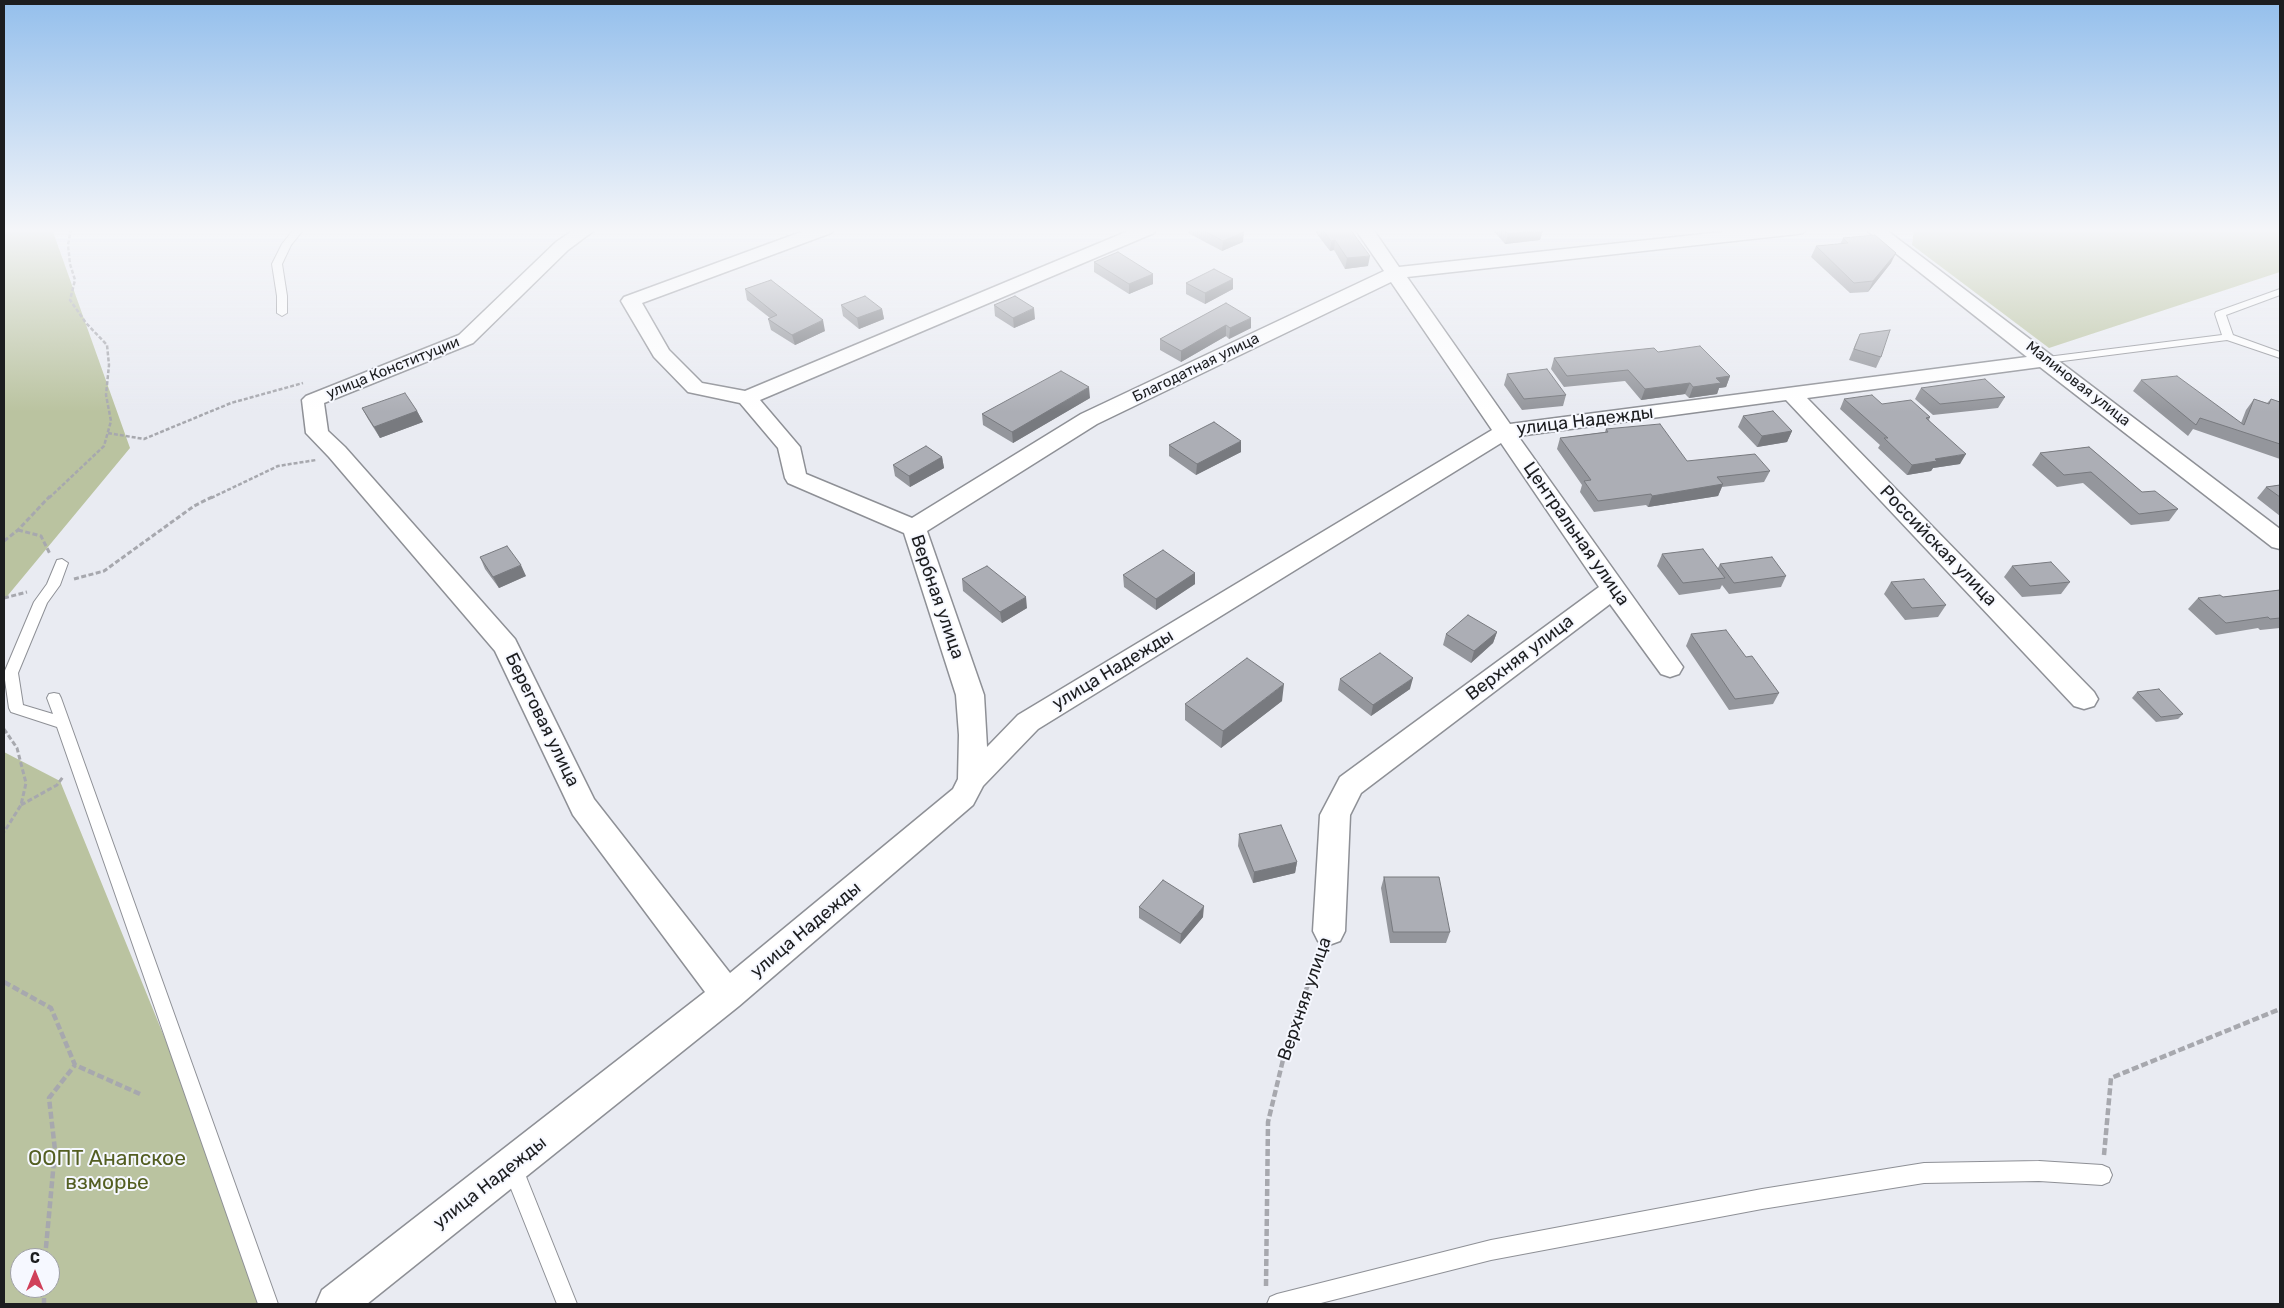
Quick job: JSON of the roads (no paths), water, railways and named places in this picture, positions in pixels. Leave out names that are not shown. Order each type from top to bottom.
[{"type":"street","name":"улица Конституции","points":[[339,457],[317,433],[313,400],[466,339],[517,290]]},
{"type":"street","points":[[661,290],[631,301],[661,353],[695,388],[748,398],[1004,290]]},
{"type":"street","name":"Благодатная улица","points":[[914,528],[1089,419],[1358,290]]},
{"type":"street","name":"Центральная улица","points":[[1406,290],[1613,589],[1670,667]]},
{"type":"street","name":"Малиновая улица","points":[[1955,290],[2280,541]]},
{"type":"street","name":"улица Надежды","points":[[342,1303],[727,996],[963,797],[972,779],[1020,733],[1028,722],[1505,431],[2047,360]]},
{"type":"street","name":"Российская улица","points":[[1791,394],[2084,699]]},
{"type":"street","name":"Вербная улица","points":[[748,398],[789,447],[796,478],[914,528],[970,695],[973,735],[972,779]]},
{"type":"street","name":"Береговая улица","points":[[339,457],[506,646],[583,807],[727,996]]},
{"type":"street","name":"Верхняя улица","points":[[1328,932],[1334,815],[1350,785],[1613,589]]},
{"type":"lane","points":[[281,290],[282,313]]},
{"type":"lane","points":[[2228,337],[2220,314],[2280,292]]},
{"type":"lane","points":[[2047,360],[2228,337],[2280,355]]},
{"type":"lane","points":[[62,563],[53,585],[41,602],[11,672],[16,708],[62,723]]},
{"type":"lane","points":[[54,698],[268,1304]]},
{"type":"lane","points":[[512,1166],[567,1304]]},
{"type":"lane","points":[[1272,1299],[1491,1250],[1762,1199],[1924,1173],[2039,1171],[2102,1175]]},
{"type":"park label","name":"ООПТ Анапское взморье","points":[[107,1171]]}]
